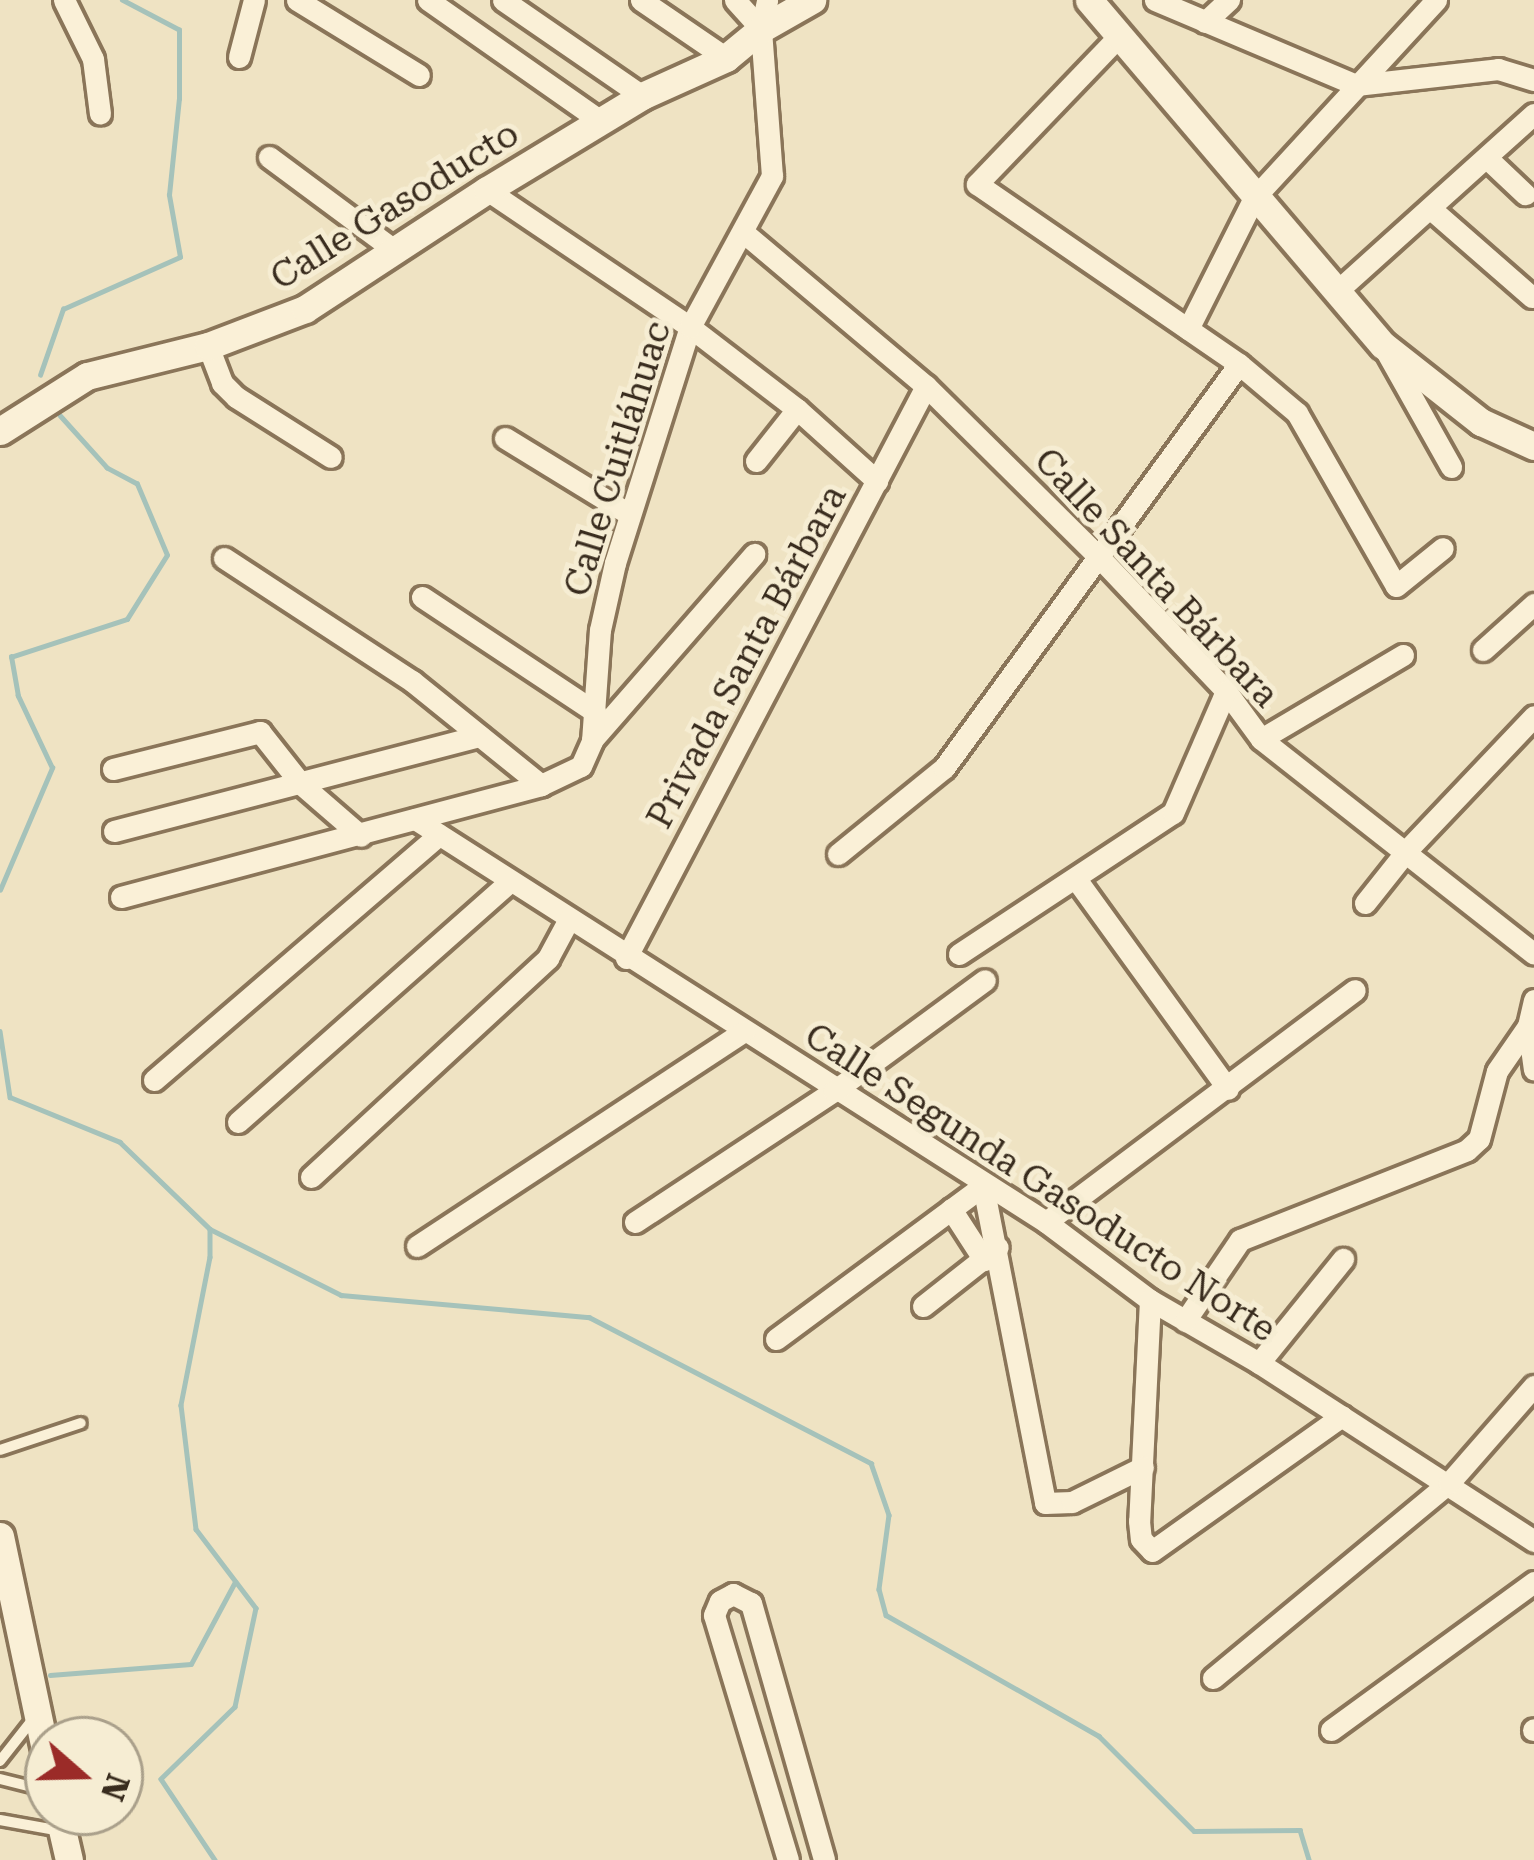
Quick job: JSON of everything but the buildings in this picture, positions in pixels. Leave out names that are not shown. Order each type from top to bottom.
[{"type":"street","points":[[64,0],[93,58],[100,114]]},
{"type":"street","points":[[239,57],[254,0]]},
{"type":"street","points":[[297,0],[418,74]]},
{"type":"street","points":[[428,0],[601,121]]},
{"type":"street","points":[[503,0],[642,96]]},
{"type":"street","points":[[641,0],[726,58]]},
{"type":"street","points":[[735,0],[760,28]]},
{"type":"street","points":[[760,28],[767,0]]},
{"type":"street","name":"Calle Gasoducto","points":[[0,431],[87,376],[208,346],[305,309],[487,190],[642,96],[726,58],[760,28],[812,0]]},
{"type":"street","points":[[1089,0],[1383,345],[1481,422],[1534,446]]},
{"type":"street","points":[[1155,0],[1356,85],[1498,69],[1534,80]]},
{"type":"street","points":[[1205,22],[1229,0]]},
{"type":"street","points":[[1188,329],[1254,197],[1436,0]]},
{"type":"street","name":"Calle Cuitláhuac","points":[[592,741],[600,630],[629,514],[690,327],[772,176],[760,28]]},
{"type":"street","points":[[1118,37],[976,184],[1239,364],[1297,413],[1396,586],[1443,548]]},
{"type":"street","points":[[1336,292],[1489,160],[1534,114]]},
{"type":"street","points":[[269,157],[393,248]]},
{"type":"street","points":[[1489,160],[1526,194]]},
{"type":"street","points":[[487,190],[690,327],[797,410],[877,481]]},
{"type":"street","points":[[1431,209],[1532,297]]},
{"type":"street","name":"Calle Santa Bárbara","points":[[743,232],[926,386],[1099,557],[1226,691],[1262,739],[1408,849],[1534,953]]},
{"type":"street","points":[[1383,345],[1451,467]]},
{"type":"street","points":[[208,346],[222,382],[236,398],[332,457]]},
{"type":"street","points":[[838,854],[944,767],[1239,364]]},
{"type":"street","name":"Privada Santa Bárbara","points":[[626,958],[926,386]]},
{"type":"street","points":[[756,461],[797,410]]},
{"type":"street","points":[[506,438],[629,514]]},
{"type":"street","name":"Privada Santa Bárbara","points":[[592,741],[754,554]]},
{"type":"street","points":[[224,558],[412,681],[541,785]]},
{"type":"street","points":[[422,597],[595,712]]},
{"type":"street","points":[[1483,650],[1534,604]]},
{"type":"street","points":[[1262,739],[1402,655]]},
{"type":"street","points":[[959,954],[1174,813],[1226,691]]},
{"type":"street","points":[[1365,903],[1408,849],[1534,716]]},
{"type":"street","points":[[113,769],[260,732],[301,784],[362,836]]},
{"type":"street","points":[[114,831],[480,736]]},
{"type":"street","points":[[122,897],[541,785],[581,766],[592,741]]},
{"type":"street","name":"Calle Segunda Gasoducto Norte","points":[[415,819],[1046,1222],[1150,1300],[1259,1363],[1534,1541]]},
{"type":"street","points":[[154,1081],[439,835]]},
{"type":"street","points":[[1076,879],[1228,1089]]},
{"type":"street","points":[[238,1123],[509,882]]},
{"type":"street","points":[[311,1177],[548,958],[569,919]]},
{"type":"street","points":[[635,1222],[834,1090],[985,980]]},
{"type":"street","points":[[1046,1222],[1355,990]]},
{"type":"street","points":[[1534,1000],[1528,1025],[1534,1070]]},
{"type":"street","points":[[1185,1321],[1240,1240],[1467,1150],[1480,1138],[1496,1071],[1528,1025]]},
{"type":"street","points":[[417,1246],[743,1031]]},
{"type":"street","points":[[776,1339],[983,1186],[991,1253],[1045,1503],[1072,1502],[1143,1467]]},
{"type":"street","points":[[951,1209],[991,1253]]},
{"type":"street","points":[[923,1306],[991,1253]]},
{"type":"street","points":[[1259,1363],[1343,1259]]},
{"type":"street","points":[[1150,1300],[1139,1522],[1141,1539],[1152,1551],[1342,1416]]},
{"type":"street","points":[[1213,1678],[1449,1483],[1534,1386]]},
{"type":"street","points":[[0,1536],[9,1620],[39,1716]]},
{"type":"street","points":[[1331,1730],[1534,1582]]},
{"type":"street","points":[[788,1860],[714,1615],[727,1595],[747,1598],[824,1860]]},
{"type":"lane","points":[[0,1450],[81,1423]]},
{"type":"lane","points":[[0,1761],[38,1711]]},
{"type":"waterway","points":[[40,375],[63,309],[180,257],[169,195],[179,99],[179,30],[122,0]]},
{"type":"waterway","points":[[0,890],[52,768],[18,696],[11,657],[127,619],[167,555],[137,484],[107,468],[60,416]]},
{"type":"waterway","points":[[0,1031],[10,1097],[120,1142],[210,1229],[341,1295],[589,1317],[871,1463],[889,1515],[879,1589],[886,1615],[1099,1736],[1194,1831],[1300,1830],[1309,1860]]},
{"type":"waterway","points":[[210,1229],[210,1257],[181,1405],[196,1529],[256,1608],[235,1707],[161,1779],[215,1860]]},
{"type":"waterway","points":[[50,1675],[191,1664],[235,1582]]}]
